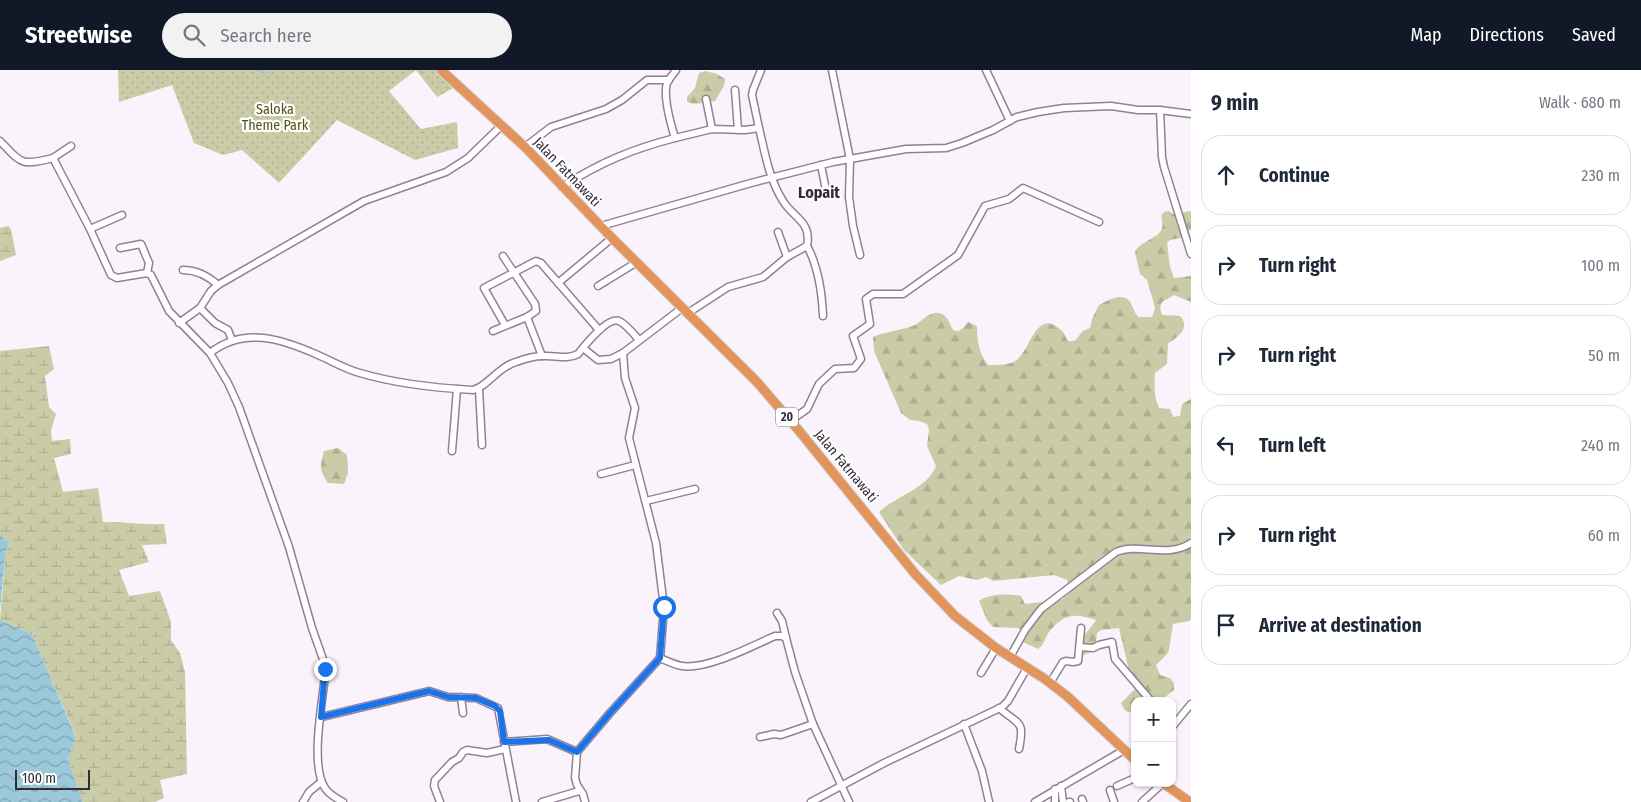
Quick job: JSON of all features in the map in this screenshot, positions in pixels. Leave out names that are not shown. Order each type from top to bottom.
[{"type":"highway","name":"Jalan Fatmawati","points":[[441,70],[524,147],[612,238],[757,382],[883,532],[916,575],[955,616],[996,648],[1068,697],[1131,756]]},
{"type":"highway","points":[[1169,787],[1190,802]]},
{"type":"street","points":[[675,138],[667,100],[667,84],[676,70]]},
{"type":"street","points":[[761,70],[752,95],[771,179],[790,212],[803,222],[808,237],[807,246],[814,259],[823,316]]},
{"type":"street","points":[[832,70],[850,159],[850,201],[853,226],[860,255]]},
{"type":"street","points":[[986,70],[1010,121]]},
{"type":"street","points":[[524,147],[551,127],[606,109],[622,100],[647,80],[669,80]]},
{"type":"street","points":[[735,90],[738,130]]},
{"type":"street","points":[[706,99],[712,129]]},
{"type":"street","points":[[601,226],[822,165],[906,149],[946,148],[962,143],[1017,117],[1038,112],[1095,105],[1191,114]]},
{"type":"street","points":[[1160,110],[1163,162],[1191,254]]},
{"type":"street","points":[[179,323],[200,308],[211,291],[218,285],[364,201],[446,172],[468,158],[501,126]]},
{"type":"street","points":[[562,187],[580,175],[636,149],[712,129],[738,130],[759,128]]},
{"type":"street","points":[[0,141],[22,162],[27,164],[53,158],[71,146]]},
{"type":"street","points":[[53,158],[90,229],[106,266],[114,278],[147,272]]},
{"type":"street","points":[[822,165],[826,190]]},
{"type":"street","points":[[790,421],[807,409],[819,384],[835,369],[854,368],[861,359],[853,336],[870,324],[866,299],[873,294],[903,294],[958,255],[985,206],[1009,199],[1023,188],[1099,222]]},
{"type":"street","points":[[90,229],[122,214]]},
{"type":"street","points":[[778,232],[787,257]]},
{"type":"street","points":[[558,283],[612,238]]},
{"type":"street","points":[[120,248],[141,244],[149,263],[147,272]]},
{"type":"street","points":[[583,348],[598,360],[611,359],[685,310],[728,287],[763,277],[787,257],[807,246]]},
{"type":"street","points":[[493,331],[527,317],[536,311],[536,306],[503,256]]},
{"type":"street","points":[[505,325],[484,288],[536,261],[541,263],[598,330]]},
{"type":"street","points":[[598,286],[637,262]]},
{"type":"street","points":[[183,270],[195,271],[212,279],[218,285]]},
{"type":"street","points":[[147,272],[154,278],[169,311],[210,353],[228,383],[239,407],[289,547],[312,628],[324,662],[325,676],[317,765],[322,782],[328,792],[344,802]]},
{"type":"street","points":[[200,308],[216,323],[228,330],[232,340]]},
{"type":"street","points":[[527,317],[542,356]]},
{"type":"street","points":[[210,353],[232,340],[247,337],[278,340],[358,373],[403,384],[473,390],[479,389],[501,369],[515,362],[542,356],[569,357],[578,354],[598,330],[613,320],[620,321],[639,340]]},
{"type":"street","points":[[585,802],[583,794],[579,791],[575,774],[577,752],[660,658],[664,607],[656,543],[629,438],[636,408],[626,383],[624,352]]},
{"type":"street","points":[[452,451],[457,389]]},
{"type":"street","points":[[479,389],[482,445]]},
{"type":"street","points":[[601,474],[636,465]]},
{"type":"street","points":[[646,501],[695,489]]},
{"type":"street","points":[[1010,657],[1025,630],[1041,609],[1116,552],[1128,549],[1151,551],[1176,549],[1191,543]]},
{"type":"street","points":[[777,613],[782,621],[795,672],[813,724],[848,802]]},
{"type":"street","points":[[1050,683],[1064,662],[1078,661],[1081,628]]},
{"type":"street","points":[[660,658],[682,666],[692,666],[734,654],[775,636],[786,638]]},
{"type":"street","points":[[1080,647],[1093,648],[1112,642],[1115,659],[1148,697]]},
{"type":"street","points":[[981,673],[996,648]]},
{"type":"street","points":[[811,802],[884,763],[999,708],[1008,701],[1027,668]]},
{"type":"street","points":[[321,717],[429,691],[442,696],[476,698],[498,708],[516,802]]},
{"type":"street","points":[[460,697],[463,713]]},
{"type":"street","points":[[1176,722],[1191,704]]},
{"type":"street","points":[[999,708],[1019,724],[1022,731],[1019,749]]},
{"type":"street","points":[[760,737],[774,734],[781,735],[813,724]]},
{"type":"street","points":[[964,724],[980,765],[990,802]]},
{"type":"street","points":[[440,802],[434,786],[435,780],[452,762],[467,750],[487,753],[505,746],[549,740],[577,752]]},
{"type":"street","points":[[1035,802],[1124,750]]},
{"type":"street","points":[[1117,786],[1131,780]]},
{"type":"street","points":[[303,802],[310,792],[322,782]]},
{"type":"street","points":[[1142,802],[1159,787]]},
{"type":"street","points":[[1055,802],[1058,788]]},
{"type":"street","points":[[1058,788],[1063,802]]},
{"type":"street","points":[[1110,790],[1114,802]]},
{"type":"street","points":[[542,802],[579,791]]},
{"type":"green space","name":"Saloka Theme Park","points":[[118,70],[416,70],[389,91],[421,129],[457,122],[458,148],[415,160],[337,120],[279,183],[242,150],[223,155],[194,143],[172,85],[119,102]]},
{"type":"green space","points":[[416,70],[438,70],[457,86],[437,97]]},
{"type":"green space","points":[[705,71],[717,74],[725,79],[724,86],[715,101],[697,104],[687,102],[687,97],[695,88],[699,73]]},
{"type":"green space","points":[[1169,211],[1173,214],[1191,211],[1191,230],[1183,232],[1184,237],[1170,240],[1167,243],[1170,267],[1174,278],[1191,276],[1191,302],[1174,295],[1164,300],[1161,304],[1162,315],[1180,316],[1183,320],[1184,328],[1176,338],[1168,343],[1167,364],[1155,373],[1155,387],[1159,408],[1170,409],[1173,417],[1180,416],[1182,404],[1191,399],[1191,619],[1173,624],[1169,650],[1156,665],[1160,675],[1170,678],[1174,683],[1174,690],[1165,697],[1131,697],[1131,712],[1128,712],[1121,703],[1137,687],[1129,671],[1119,628],[1101,630],[1097,633],[1095,650],[1082,656],[1081,641],[1096,620],[1082,616],[1070,616],[1054,626],[1042,646],[1038,649],[1023,642],[1026,633],[1018,628],[993,627],[987,620],[979,601],[994,595],[1021,596],[1025,604],[1061,600],[1070,593],[1067,580],[1054,575],[993,581],[986,577],[977,580],[959,576],[941,585],[904,550],[879,512],[919,486],[932,474],[936,466],[927,446],[929,429],[927,424],[910,420],[901,413],[874,351],[873,337],[910,327],[929,315],[939,313],[946,317],[953,330],[960,330],[968,322],[977,326],[977,336],[982,356],[988,365],[999,365],[1011,363],[1018,359],[1036,332],[1041,326],[1046,324],[1053,325],[1062,331],[1068,341],[1076,340],[1083,331],[1090,328],[1099,305],[1115,298],[1123,297],[1127,299],[1138,317],[1152,317],[1155,309],[1153,300],[1147,280],[1140,274],[1135,252],[1141,245],[1158,234],[1162,228],[1161,216],[1164,212]]},
{"type":"green space","points":[[8,226],[11,229],[16,255],[0,261],[0,228]]},
{"type":"green space","points":[[49,346],[54,369],[45,376],[49,407],[56,414],[51,430],[52,441],[70,439],[71,454],[54,458],[63,492],[98,488],[103,522],[164,524],[167,544],[142,545],[149,562],[119,570],[129,596],[160,591],[171,622],[171,640],[180,653],[185,672],[187,774],[160,780],[164,798],[155,802],[83,802],[68,759],[76,736],[32,634],[0,620],[5,557],[9,544],[0,535],[0,351]]},
{"type":"green space","points":[[338,448],[347,455],[348,473],[344,484],[328,483],[321,468],[324,451]]},
{"type":"water","points":[[0,535],[9,543],[5,557],[0,610]]},
{"type":"water","points":[[0,620],[32,634],[76,737],[68,759],[83,802],[0,802]]},
{"type":"waterway","points":[[256,70],[271,73],[274,70]]},
{"type":"district","name":"Lopait","points":[[819,192]]},
{"type":"route","points":[[325,669],[321,717],[429,691],[448,697],[476,698],[498,708],[504,742],[549,740],[577,752],[660,658],[664,607]]}]
